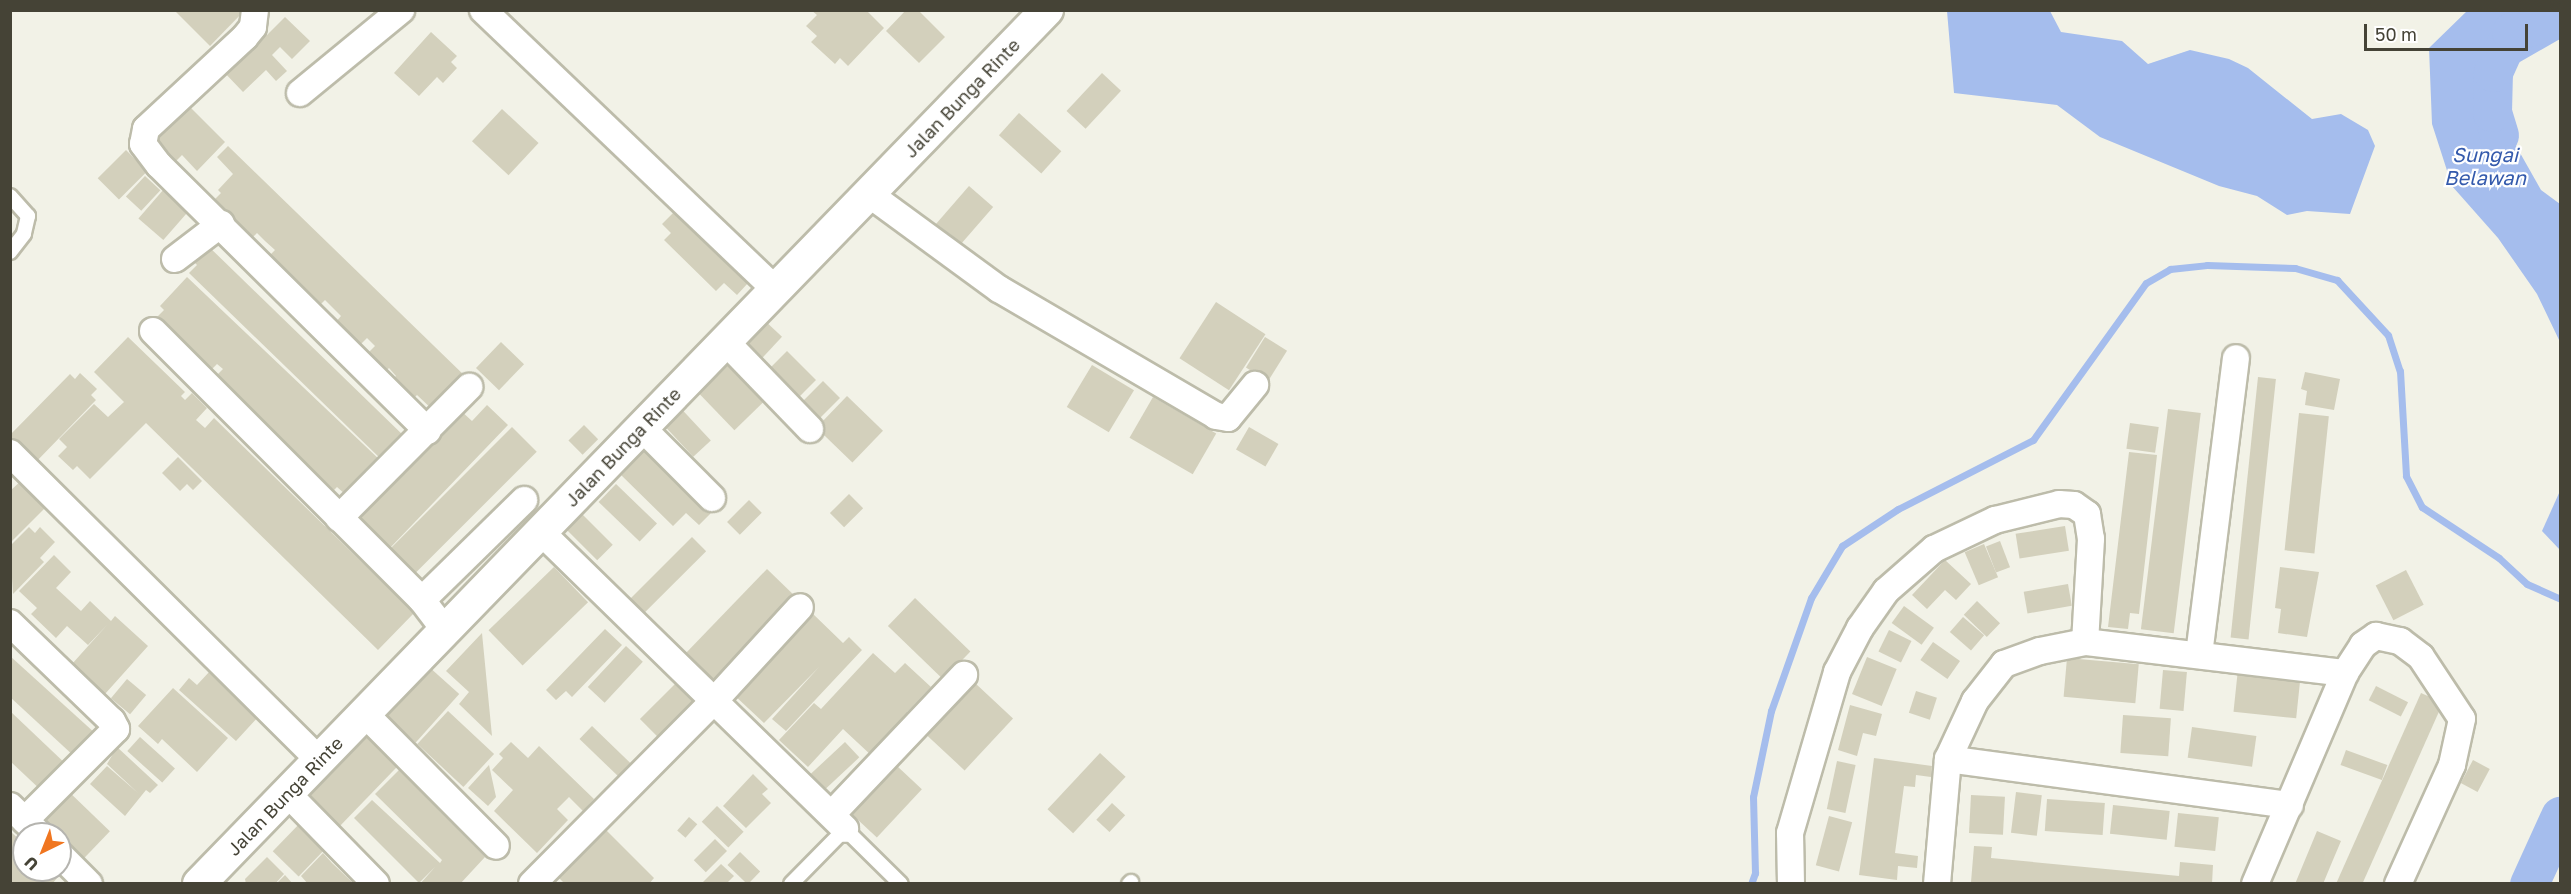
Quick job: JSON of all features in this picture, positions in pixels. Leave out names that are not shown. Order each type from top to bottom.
[{"type":"street","points":[[255,10],[253,27],[245,37],[146,129],[143,144],[428,431]]},
{"type":"street","points":[[300,93],[401,10]]},
{"type":"street","points":[[483,10],[777,290]]},
{"type":"street","name":"Jalan Bunga Rinte","points":[[204,882],[364,713],[1047,10]]},
{"type":"street","points":[[869,194],[999,289],[1216,416],[1228,418],[1255,385]]},
{"type":"street","points":[[175,260],[221,224]]},
{"type":"street","points":[[153,331],[422,600],[445,630]]},
{"type":"street","points":[[726,342],[810,429]]},
{"type":"street","points":[[2199,655],[2236,358]]},
{"type":"street","points":[[339,518],[428,431],[469,387]]},
{"type":"street","points":[[642,428],[712,498]]},
{"type":"street","points":[[10,453],[319,760]]},
{"type":"street","points":[[422,600],[524,500]]},
{"type":"street","points":[[1791,884],[1790,833],[1838,672],[1886,591],[1934,549],[1995,520],[2059,504],[2074,505],[2087,514],[2091,539],[2085,642]]},
{"type":"street","points":[[541,532],[839,821],[964,675]]},
{"type":"street","points":[[532,884],[714,700],[800,608]]},
{"type":"street","points":[[10,623],[112,721],[116,729],[25,820]]},
{"type":"street","points":[[2255,884],[2344,673],[2369,640],[2376,636],[2400,641],[2421,657],[2462,719],[2452,765],[2398,884]]},
{"type":"street","points":[[1937,884],[1948,759],[1975,701],[2004,664],[2040,651],[2085,642],[2344,673]]},
{"type":"street","points":[[364,713],[496,846]]},
{"type":"street","points":[[1948,759],[2290,805]]},
{"type":"street","points":[[287,793],[376,884]]},
{"type":"street","points":[[72,867],[89,884]]},
{"type":"lane","points":[[10,196],[28,216],[24,234],[10,252]]},
{"type":"lane","points":[[791,884],[839,821],[901,884]]},
{"type":"water","name":"Sungai Belawan","points":[[2468,10],[2560,11],[2560,39],[2492,78],[2502,121],[2541,190],[2560,204],[2560,342],[2537,294],[2498,238],[2452,186],[2432,124],[2429,48]]},
{"type":"water","points":[[1947,11],[2050,11],[2061,32],[2122,41],[2148,64],[2190,50],[2229,59],[2248,68],[2312,119],[2341,114],[2368,130],[2375,146],[2350,214],[2307,211],[2287,215],[2257,196],[2219,186],[2100,137],[2057,105],[1954,93]]},
{"type":"water","points":[[2560,491],[2560,550],[2542,531]]},
{"type":"building","points":[[174,10],[245,10],[210,46]]},
{"type":"building","points":[[811,10],[866,10],[884,28],[848,66],[840,58],[835,64],[811,42],[817,36],[806,26],[817,15]]},
{"type":"building","points":[[906,10],[918,10],[945,37],[919,63],[886,31]]},
{"type":"building","points":[[285,17],[310,41],[292,59],[280,47],[272,55],[287,71],[276,81],[266,70],[243,92],[221,69],[263,31],[267,35]]},
{"type":"building","points":[[431,32],[457,56],[451,62],[457,68],[443,83],[437,77],[419,96],[394,73]]},
{"type":"building","points":[[1102,73],[1121,91],[1086,129],[1067,111]]},
{"type":"building","points":[[182,99],[225,142],[197,171],[182,155],[173,164],[151,143],[158,135],[152,129]]},
{"type":"building","points":[[502,109],[539,143],[509,175],[472,141]]},
{"type":"building","points":[[1019,113],[1061,151],[1041,173],[999,135]]},
{"type":"building","points":[[228,146],[467,378],[435,412],[417,395],[412,400],[391,381],[396,376],[389,368],[385,372],[367,354],[375,346],[367,338],[359,346],[335,323],[341,316],[325,300],[321,304],[270,255],[275,250],[257,233],[253,237],[214,200],[221,193],[218,190],[233,174],[217,157]]},
{"type":"building","points":[[126,150],[147,171],[119,199],[98,178]]},
{"type":"building","points":[[145,176],[160,190],[141,211],[126,196]]},
{"type":"building","points":[[969,186],[993,207],[960,245],[936,224]]},
{"type":"building","points":[[164,189],[189,211],[163,240],[138,218]]},
{"type":"building","points":[[675,211],[748,283],[737,295],[724,283],[716,291],[664,240],[671,233],[662,224]]},
{"type":"building","points":[[204,242],[406,438],[383,461],[189,273],[197,265],[189,257]]},
{"type":"building","points":[[187,277],[382,462],[346,495],[337,487],[334,490],[215,377],[223,369],[217,364],[212,369],[157,317],[164,310],[160,306]]},
{"type":"building","points":[[1216,302],[1265,334],[1229,390],[1180,358]]},
{"type":"building","points":[[763,319],[782,337],[762,359],[743,341]]},
{"type":"building","points":[[128,337],[185,392],[181,396],[185,400],[192,393],[207,408],[196,420],[205,428],[214,418],[414,613],[378,650],[146,423],[90,479],[77,466],[73,470],[58,456],[67,447],[59,439],[94,404],[108,417],[124,402],[94,372]]},
{"type":"building","points":[[1265,337],[1287,351],[1268,381],[1246,368]]},
{"type":"building","points":[[501,342],[524,364],[499,390],[476,368]]},
{"type":"building","points":[[787,351],[816,380],[794,402],[765,373]]},
{"type":"building","points":[[723,355],[766,400],[734,430],[691,386]]},
{"type":"building","points":[[1092,365],[1134,390],[1109,432],[1067,407]]},
{"type":"building","points":[[2305,372],[2340,379],[2334,410],[2305,405],[2307,391],[2301,389]]},
{"type":"building","points":[[80,373],[97,389],[91,395],[96,400],[33,465],[10,443],[10,435],[70,374],[75,379]]},
{"type":"building","points":[[2258,377],[2276,379],[2249,639],[2231,638]]},
{"type":"building","points":[[823,381],[840,398],[814,424],[797,407]]},
{"type":"building","points":[[847,396],[883,431],[852,462],[816,428]]},
{"type":"building","points":[[1153,397],[1216,434],[1193,474],[1130,438]]},
{"type":"building","points":[[674,401],[711,440],[693,457],[656,417]]},
{"type":"building","points":[[487,405],[508,425],[389,549],[357,518],[460,410],[472,421]]},
{"type":"building","points":[[2168,409],[2201,413],[2174,633],[2141,629]]},
{"type":"building","points":[[2299,413],[2329,416],[2314,553],[2285,550]]},
{"type":"building","points":[[2130,423],[2159,427],[2155,453],[2126,449]]},
{"type":"building","points":[[584,425],[598,439],[583,455],[568,441]]},
{"type":"building","points":[[512,427],[537,452],[414,574],[390,549]]},
{"type":"building","points":[[1249,427],[1278,444],[1265,467],[1236,450]]},
{"type":"building","points":[[646,444],[714,510],[699,525],[686,513],[673,526],[619,473]]},
{"type":"building","points":[[2129,452],[2157,455],[2139,614],[2130,613],[2128,629],[2108,627]]},
{"type":"building","points":[[178,457],[202,481],[193,490],[187,484],[180,491],[162,473]]},
{"type":"building","points":[[22,480],[48,505],[10,543],[10,491]]},
{"type":"building","points":[[616,484],[657,524],[640,542],[599,502]]},
{"type":"building","points":[[849,494],[863,508],[844,527],[830,513]]},
{"type":"building","points":[[749,500],[762,513],[740,535],[727,522]]},
{"type":"building","points":[[576,508],[613,545],[597,560],[560,524]]},
{"type":"building","points":[[2065,526],[2069,551],[2020,559],[2016,534]]},
{"type":"building","points":[[29,527],[35,533],[40,527],[55,542],[40,558],[44,562],[13,594],[10,546]]},
{"type":"building","points":[[692,537],[706,551],[644,613],[630,599]]},
{"type":"building","points":[[2000,541],[2010,567],[1996,573],[1986,546]]},
{"type":"building","points":[[1984,544],[1998,577],[1979,585],[1965,552]]},
{"type":"building","points":[[54,555],[71,572],[56,588],[81,611],[90,601],[111,621],[115,616],[148,646],[105,694],[72,664],[107,625],[88,645],[67,626],[56,638],[31,614],[37,608],[19,591]]},
{"type":"building","points":[[1945,560],[1971,584],[1956,600],[1945,590],[1927,609],[1912,595]]},
{"type":"building","points":[[554,567],[588,602],[523,665],[489,630]]},
{"type":"building","points":[[2280,567],[2319,572],[2307,637],[2278,633],[2281,609],[2275,608]]},
{"type":"building","points":[[767,569],[801,602],[720,686],[686,653]]},
{"type":"building","points":[[2406,570],[2424,605],[2393,620],[2376,585]]},
{"type":"building","points":[[2068,584],[2072,606],[2028,613],[2024,592]]},
{"type":"building","points":[[915,598],[970,651],[943,680],[888,626]]},
{"type":"building","points":[[1977,601],[2000,623],[1987,637],[1964,615]]},
{"type":"building","points":[[1904,606],[1934,628],[1922,645],[1892,623]]},
{"type":"building","points":[[812,613],[843,643],[849,637],[862,650],[786,731],[772,719],[819,667],[764,723],[733,694]]},
{"type":"building","points":[[1963,617],[1984,635],[1971,650],[1950,632]]},
{"type":"building","points":[[605,629],[622,645],[572,697],[566,691],[556,700],[546,690]]},
{"type":"building","points":[[1889,630],[1911,641],[1901,663],[1878,652]]},
{"type":"building","points":[[482,633],[492,736],[459,704],[469,692],[446,671]]},
{"type":"building","points":[[1933,642],[1960,661],[1947,679],[1920,660]]},
{"type":"building","points":[[626,646],[643,662],[605,703],[588,687]]},
{"type":"building","points":[[873,653],[895,673],[905,663],[931,687],[907,712],[911,716],[872,756],[843,729],[808,767],[779,740],[814,703],[821,709]]},
{"type":"building","points":[[10,656],[96,734],[75,757],[10,697]]},
{"type":"building","points":[[1867,657],[1897,669],[1882,706],[1852,694]]},
{"type":"building","points":[[2067,658],[2139,664],[2135,703],[2064,697]]},
{"type":"building","points":[[428,666],[459,694],[416,742],[385,714]]},
{"type":"building","points":[[2238,669],[2301,676],[2296,718],[2234,712]]},
{"type":"building","points":[[2163,670],[2187,672],[2184,711],[2160,709]]},
{"type":"building","points":[[210,671],[260,715],[236,741],[179,690],[189,678],[197,685]]},
{"type":"building","points":[[127,679],[146,695],[130,714],[111,698]]},
{"type":"building","points":[[676,683],[694,701],[658,737],[640,719]]},
{"type":"building","points":[[975,683],[1013,718],[965,770],[927,735]]},
{"type":"building","points":[[2376,686],[2408,702],[2401,717],[2369,700]]},
{"type":"building","points":[[173,688],[228,738],[197,772],[162,739],[158,744],[138,726]]},
{"type":"building","points":[[1916,691],[1937,698],[1930,720],[1909,713]]},
{"type":"building","points":[[2421,693],[2443,703],[2362,884],[2336,883]]},
{"type":"building","points":[[1850,705],[1882,714],[1876,736],[1863,733],[1857,756],[1838,750]]},
{"type":"building","points":[[10,711],[69,767],[44,793],[10,761]]},
{"type":"building","points":[[448,711],[494,754],[463,787],[417,744]]},
{"type":"building","points":[[2123,715],[2171,718],[2168,756],[2120,753]]},
{"type":"building","points":[[592,726],[632,765],[620,778],[579,739]]},
{"type":"building","points":[[366,727],[402,762],[339,826],[303,792]]},
{"type":"building","points":[[2192,727],[2256,736],[2252,767],[2188,758]]},
{"type":"building","points":[[140,737],[175,768],[162,783],[127,751]]},
{"type":"building","points":[[511,742],[528,758],[539,746],[594,799],[583,811],[569,797],[557,809],[568,820],[537,853],[494,811],[513,790],[492,770],[503,758],[499,754]]},
{"type":"building","points":[[845,742],[859,757],[823,791],[808,776]]},
{"type":"building","points":[[117,747],[158,785],[150,793],[146,790],[125,816],[90,784],[107,766],[138,793],[107,764]]},
{"type":"building","points":[[2346,750],[2387,765],[2382,780],[2341,765]]},
{"type":"building","points":[[1100,753],[1126,777],[1073,833],[1047,809]]},
{"type":"building","points":[[1874,758],[1932,766],[1931,777],[1916,775],[1915,787],[1904,786],[1895,853],[1918,856],[1917,868],[1898,866],[1897,880],[1859,875]]},
{"type":"building","points":[[2473,760],[2490,769],[2478,792],[2461,783]]},
{"type":"building","points":[[1837,761],[1856,765],[1845,813],[1827,809]]},
{"type":"building","points":[[489,765],[496,797],[488,806],[468,788]]},
{"type":"building","points":[[897,766],[922,789],[877,837],[852,814]]},
{"type":"building","points":[[399,770],[485,857],[460,884],[420,884],[435,867],[419,883],[354,818],[372,800],[440,863],[442,860],[375,794]]},
{"type":"building","points":[[753,774],[768,789],[762,794],[771,803],[746,828],[723,806]]},
{"type":"building","points":[[66,789],[110,831],[82,860],[72,850],[72,822],[43,822],[38,818]]},
{"type":"building","points":[[2016,792],[2042,795],[2037,836],[2011,833]]},
{"type":"building","points":[[1971,795],[2005,797],[2003,835],[1969,833]]},
{"type":"building","points":[[2047,799],[2105,803],[2103,835],[2045,831]]},
{"type":"building","points":[[1112,803],[1125,815],[1109,832],[1096,820]]},
{"type":"building","points":[[2113,805],[2170,811],[2167,840],[2110,834]]},
{"type":"building","points":[[717,806],[744,832],[728,848],[702,822]]},
{"type":"building","points":[[2178,813],[2219,817],[2215,851],[2174,847]]},
{"type":"building","points":[[1829,816],[1852,822],[1839,871],[1816,865]]},
{"type":"building","points":[[689,817],[697,824],[685,838],[677,831]]},
{"type":"building","points":[[304,819],[330,844],[299,876],[273,851]]},
{"type":"building","points":[[604,828],[654,878],[649,884],[565,884],[557,876]]},
{"type":"building","points":[[10,831],[12,833],[12,882],[54,882],[52,884],[10,884]]},
{"type":"building","points":[[2317,831],[2341,841],[2323,884],[2295,884]]},
{"type":"building","points":[[715,839],[727,851],[706,872],[694,860]]},
{"type":"building","points":[[1974,846],[1992,847],[1991,858],[2179,876],[2180,862],[2213,865],[2212,884],[1971,882]]},
{"type":"building","points":[[740,852],[760,871],[747,884],[727,865]]},
{"type":"building","points":[[323,853],[354,884],[308,884],[301,876]]},
{"type":"building","points":[[267,857],[284,874],[275,884],[246,884],[245,879]]},
{"type":"building","points":[[721,864],[734,876],[726,884],[701,884]]},
{"type":"building","points":[[285,875],[293,884],[276,884]]},
{"type":"waterway","points":[[2499,135],[2492,112],[2493,72],[2511,32],[2560,18]]},
{"type":"waterway","points":[[1751,884],[1755,873],[1753,797],[1771,711],[1811,598],[1842,546],[1898,509],[2033,440],[2146,283],[2170,269],[2207,265],[2295,268],[2337,280],[2388,335],[2400,371],[2406,476],[2422,507],[2499,558],[2527,584],[2560,599]]},
{"type":"waterway","points":[[2529,884],[2560,816]]}]
